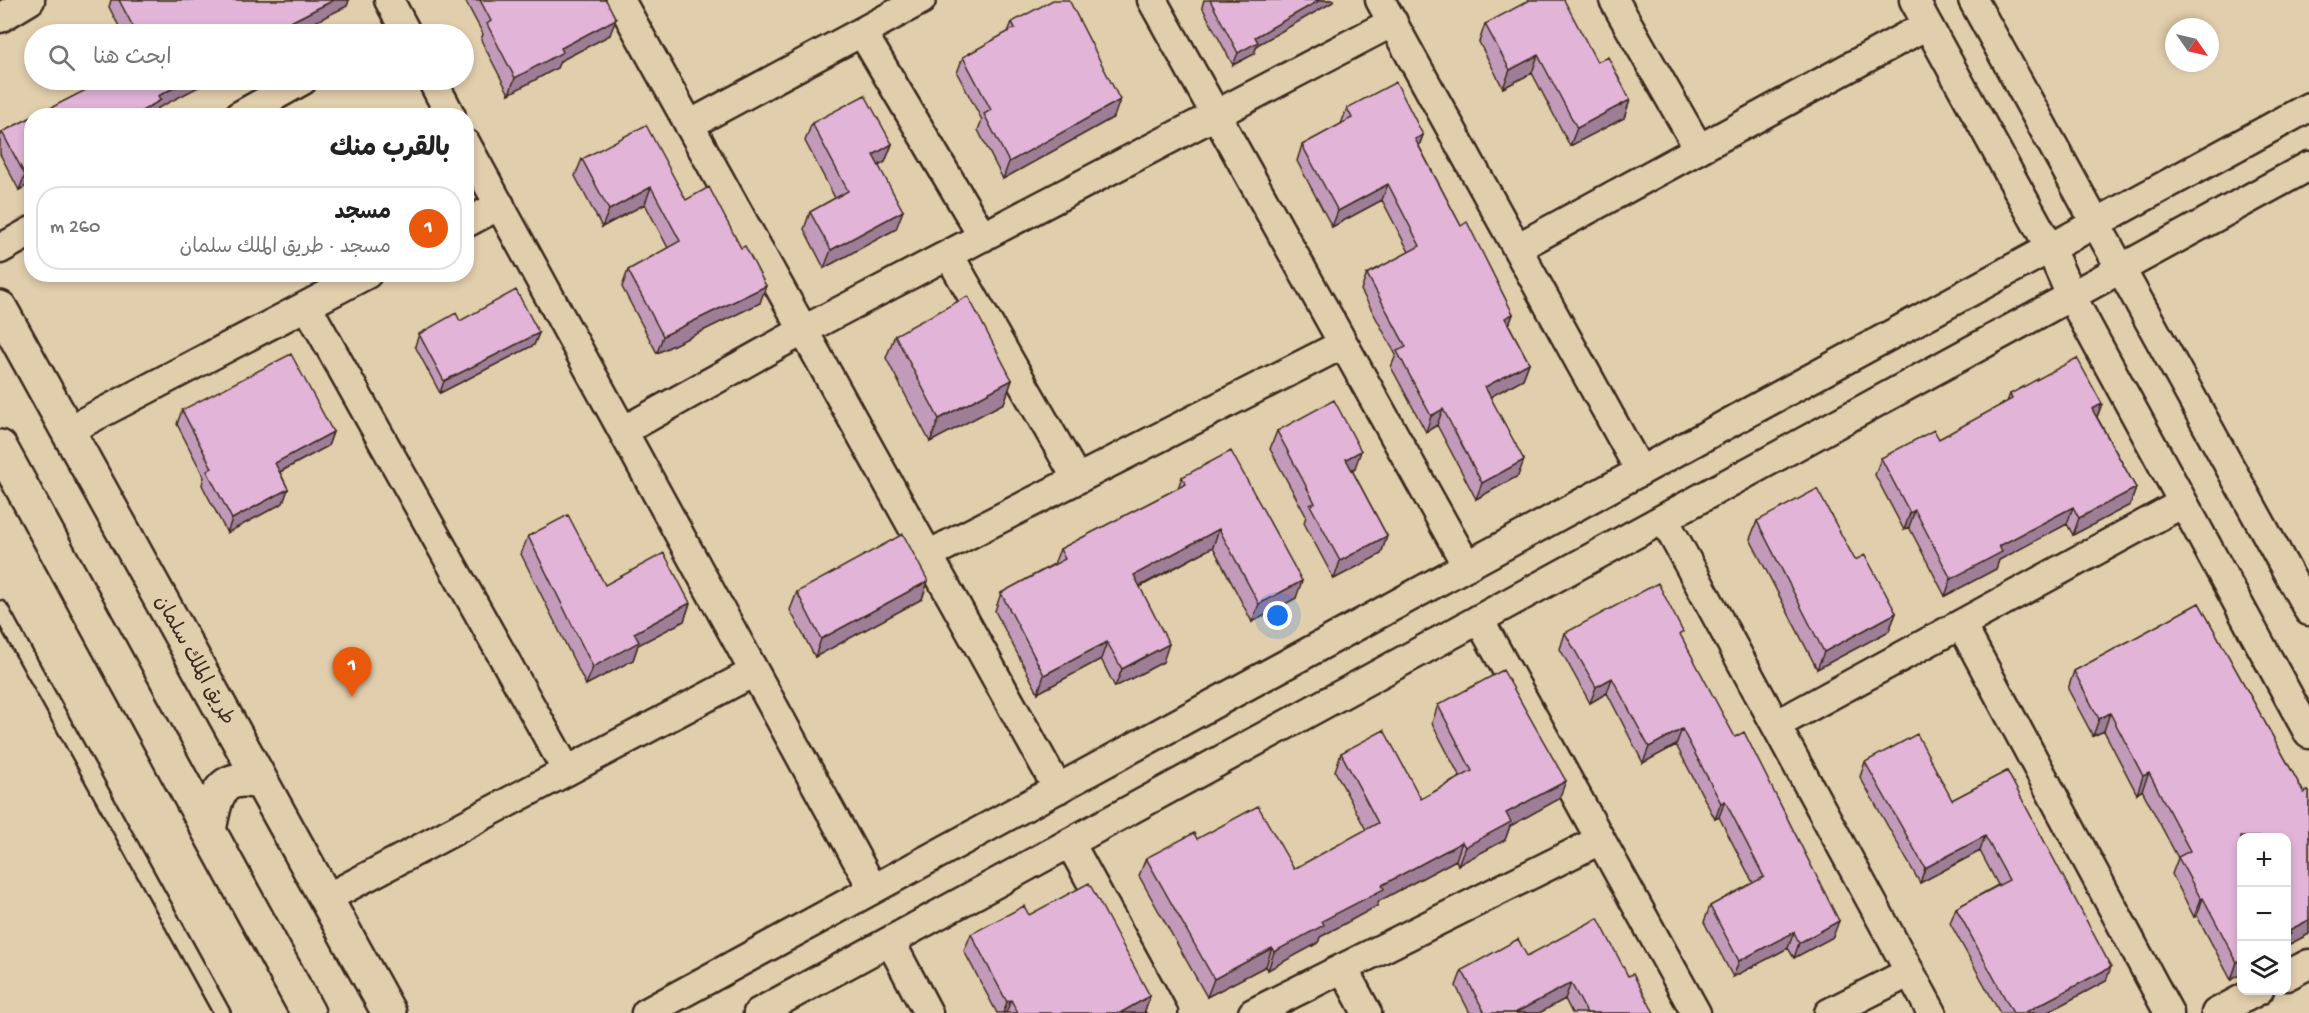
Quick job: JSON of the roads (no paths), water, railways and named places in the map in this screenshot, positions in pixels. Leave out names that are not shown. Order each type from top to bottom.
[{"type":"main road","name":"طريق الملك سلمان","points":[[0,308],[389,1013]]},
{"type":"main road","points":[[0,447],[308,1013]]},
{"type":"main road","points":[[208,831],[214,802],[222,789],[232,780],[243,778],[260,782]]},
{"type":"street","points":[[0,18],[30,0]]},
{"type":"street","points":[[620,0],[1058,789]]},
{"type":"street","points":[[689,125],[921,0]]},
{"type":"street","points":[[1152,0],[1467,566]]},
{"type":"street","points":[[1614,0],[1699,149]]},
{"type":"street","points":[[1914,0],[2050,248],[2071,296],[2309,734]]},
{"type":"street","points":[[1973,0],[2309,611]]},
{"type":"street","points":[[623,431],[804,330],[1217,116],[1386,11],[1640,471]]},
{"type":"street","points":[[1517,248],[1927,25]]},
{"type":"street","points":[[862,32],[983,237]]},
{"type":"street","points":[[253,108],[285,90]]},
{"type":"street","points":[[437,90],[447,108]]},
{"type":"street","points":[[646,1013],[2309,107]]},
{"type":"street","points":[[474,158],[873,889]]},
{"type":"street","points":[[758,1013],[2309,166]]},
{"type":"street","points":[[474,219],[500,205]]},
{"type":"street","points":[[0,249],[24,236]]},
{"type":"street","points":[[949,255],[1077,479]]},
{"type":"street","points":[[67,431],[352,282]]},
{"type":"street","points":[[307,306],[567,771]]},
{"type":"street","points":[[928,555],[1343,344]]},
{"type":"street","points":[[1776,725],[2183,503]]},
{"type":"street","points":[[1664,519],[1932,1013]]},
{"type":"street","points":[[1479,619],[1696,1013]]},
{"type":"street","points":[[1961,624],[2169,1013]]},
{"type":"street","points":[[325,899],[754,672]]},
{"type":"street","points":[[1253,1013],[1600,840]]},
{"type":"street","points":[[1070,843],[1163,1013]]},
{"type":"street","points":[[890,941],[928,1013]]},
{"type":"street","points":[[2291,973],[2309,964]]},
{"type":"street","points":[[1343,968],[1367,1013]]},
{"type":"street","points":[[1829,1013],[1910,972]]},
{"type":"street","points":[[2216,1013],[2250,995]]},
{"type":"lane","points":[[0,609],[222,1013]]},
{"type":"place","name":"مسجد","points":[[352,697]]}]
